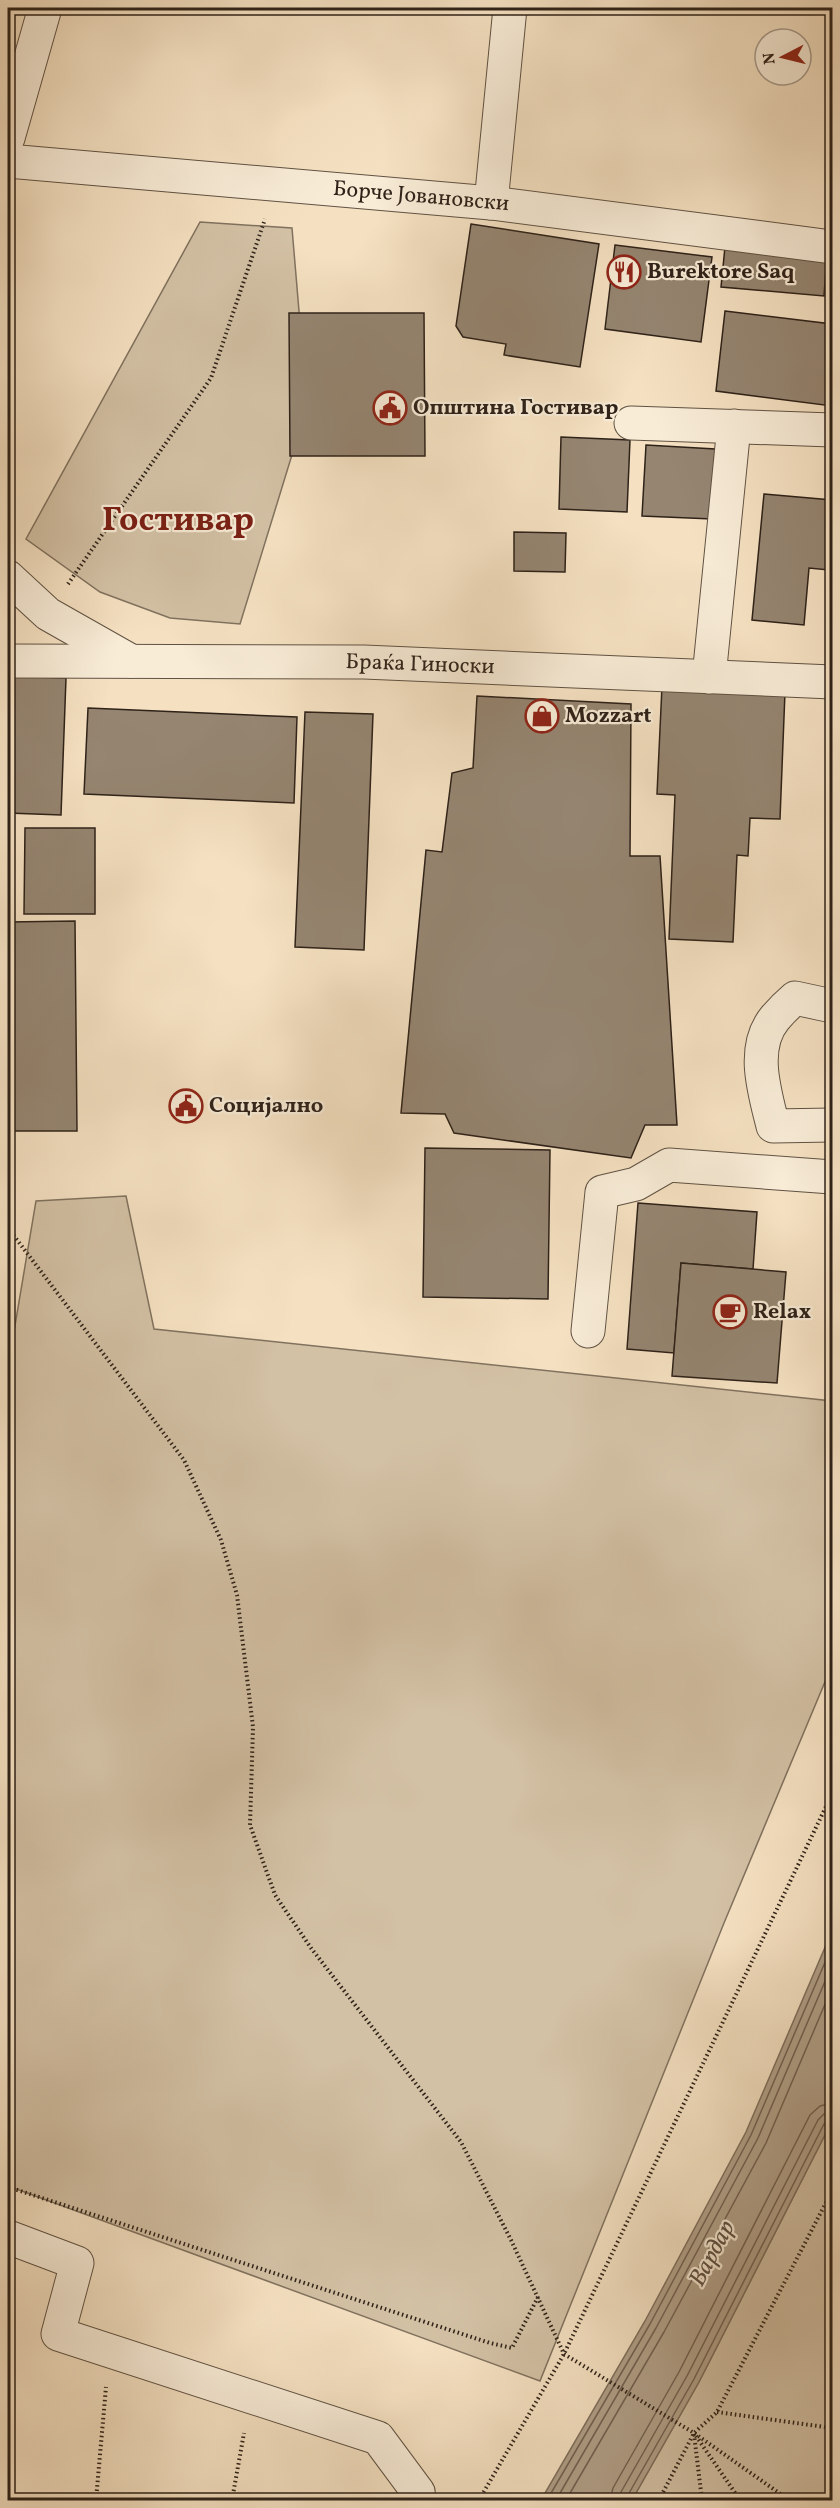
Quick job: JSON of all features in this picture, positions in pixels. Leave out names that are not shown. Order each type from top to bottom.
[{"type":"street","points":[[8,138],[45,8]]},
{"type":"street","points":[[491,203],[510,8]]},
{"type":"street","name":"Борче Јовановски","points":[[8,161],[491,203],[832,247]]},
{"type":"street","points":[[631,423],[832,430]]},
{"type":"street","points":[[709,677],[734,426]]},
{"type":"street","points":[[8,577],[48,614],[132,662]]},
{"type":"street","name":"Браќа Гиноски","points":[[8,661],[364,662],[832,682]]},
{"type":"street","points":[[832,1006],[795,998],[773,1019],[761,1050],[763,1087],[773,1126],[832,1125]]},
{"type":"street","points":[[588,1331],[602,1192],[636,1184],[669,1165],[832,1176]]},
{"type":"street","points":[[8,2237],[77,2263],[58,2334],[378,2438],[418,2492],[414,2500]]},
{"type":"path","points":[[48,614],[211,378],[277,184]]},
{"type":"path","points":[[8,1228],[184,1460],[221,1540],[237,1595],[253,1727],[250,1825],[274,1895],[311,1948],[461,2142],[564,2354],[694,2433],[789,2500]]},
{"type":"path","points":[[479,2500],[564,2354],[832,1794]]},
{"type":"path","points":[[8,2187],[490,2343],[512,2348],[538,2297]]},
{"type":"path","points":[[659,2500],[694,2433],[717,2412],[832,2191]]},
{"type":"path","points":[[96,2500],[109,2351]]},
{"type":"path","points":[[232,2500],[251,2396]]},
{"type":"path","points":[[717,2412],[832,2428]]},
{"type":"path","points":[[694,2433],[702,2500]]},
{"type":"path","points":[[694,2433],[740,2500]]},
{"type":"shaded area","points":[[200,222],[292,228],[307,406],[240,624],[170,618],[100,592],[26,539]]},
{"type":"shaded area","points":[[126,1196],[154,1329],[832,1401],[832,1665],[724,1923],[540,2381],[8,2186],[8,1367],[36,1201]]},
{"type":"shaded area","points":[[832,2121],[832,2500],[632,2500],[699,2382]]},
{"type":"water","name":"Вардар","points":[[832,1931],[832,2121],[699,2382],[632,2500],[541,2500],[645,2321],[746,2132]]},
{"type":"building","points":[[471,224],[599,244],[580,367],[504,355],[506,344],[463,337],[456,326]]},
{"type":"building","points":[[615,245],[712,257],[701,342],[605,329]]},
{"type":"building","points":[[725,247],[827,255],[824,296],[721,287]]},
{"type":"building","points":[[725,311],[832,324],[832,406],[716,391]]},
{"type":"building","points":[[289,313],[424,313],[425,456],[290,456]]},
{"type":"building","points":[[561,437],[630,440],[627,512],[559,509]]},
{"type":"building","points":[[646,445],[715,449],[712,519],[642,516]]},
{"type":"building","points":[[764,494],[832,500],[829,570],[809,568],[804,625],[752,620]]},
{"type":"building","points":[[514,532],[566,533],[565,572],[514,571]]},
{"type":"building","points":[[8,676],[66,678],[61,815],[8,813]]},
{"type":"building","points":[[662,686],[785,692],[780,819],[750,818],[748,856],[737,855],[733,942],[669,939],[675,795],[657,794]]},
{"type":"building","points":[[477,696],[631,704],[630,856],[660,856],[677,1125],[645,1125],[631,1158],[454,1133],[445,1114],[401,1113],[426,850],[442,852],[452,773],[473,768]]},
{"type":"building","points":[[88,708],[297,717],[294,803],[84,794]]},
{"type":"building","points":[[305,712],[373,714],[364,950],[295,947]]},
{"type":"building","points":[[25,828],[95,828],[95,914],[24,914]]},
{"type":"building","points":[[75,921],[77,1131],[11,1131],[8,922]]},
{"type":"building","points":[[425,1148],[550,1150],[548,1299],[423,1297]]},
{"type":"building","points":[[638,1203],[757,1212],[753,1269],[681,1263],[674,1353],[627,1349]]},
{"type":"building","name":"Relax","points":[[681,1263],[786,1272],[777,1383],[672,1376]]},
{"type":"place","name":"Burektore Saq","points":[[624,272]]},
{"type":"place","name":"Општина Гостивар","points":[[390,408]]},
{"type":"place","name":"Mozzart","points":[[542,716]]},
{"type":"place","name":"Социјално","points":[[186,1106]]},
{"type":"place","name":"Relax","points":[[730,1312]]},
{"type":"district","name":"Гостивар","points":[[178,521]]}]
